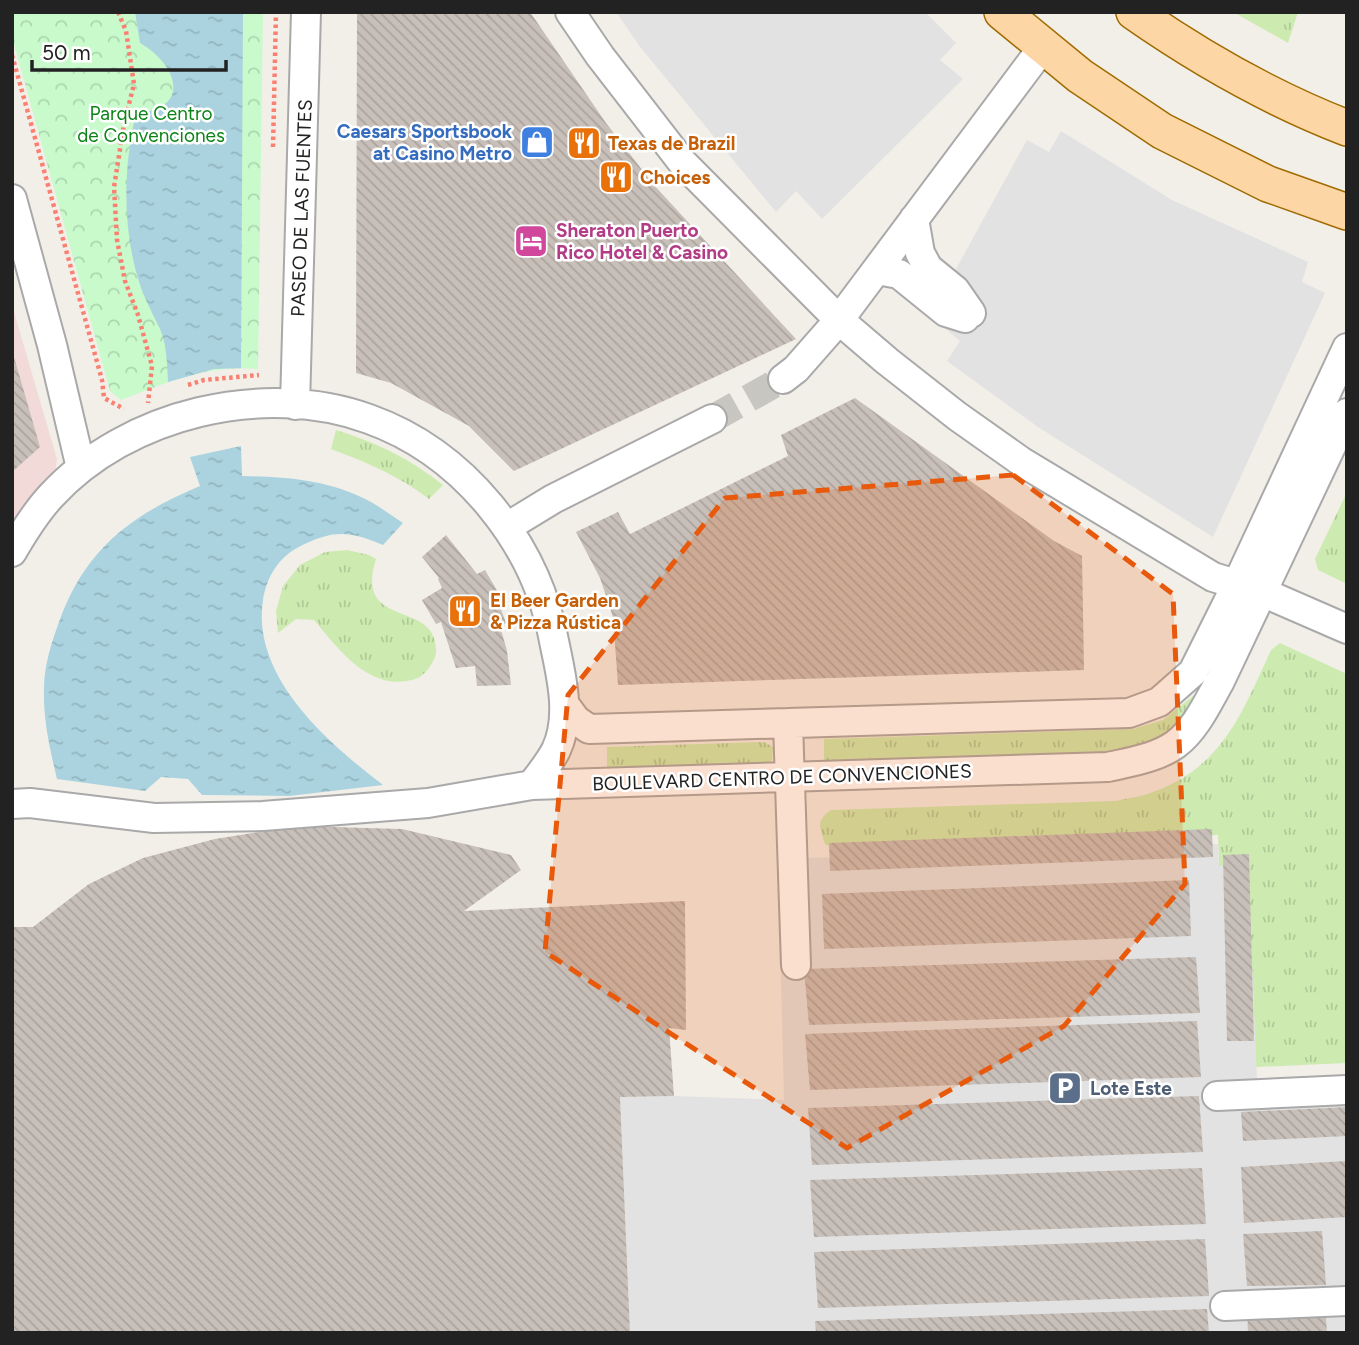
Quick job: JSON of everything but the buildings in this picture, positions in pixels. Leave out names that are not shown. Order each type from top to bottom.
[{"type":"main road","points":[[1002,12],[1080,76],[1162,131],[1268,184],[1347,212]]},
{"type":"main road","points":[[1134,12],[1218,66],[1314,116],[1347,128]]},
{"type":"street","name":"PASEO DE LAS FUENTES","points":[[295,405],[306,12]]},
{"type":"street","points":[[570,12],[600,56],[682,162],[839,320],[957,416],[1022,462],[1213,577],[1250,588],[1347,629]]},
{"type":"street","points":[[783,379],[796,369],[839,320],[1043,47]]},
{"type":"street","points":[[12,199],[52,345],[81,468]]},
{"type":"street","points":[[877,270],[899,274],[946,312],[968,315],[955,290],[929,268],[920,253],[914,219]]},
{"type":"street","name":"BOULEVARD CENTRO DE CONVENCIONES","points":[[12,804],[30,803],[154,818],[263,816],[428,803],[532,785],[1108,767],[1146,758],[1176,744],[1200,716],[1220,681],[1250,588],[1347,348]]},
{"type":"street","points":[[12,552],[51,496],[81,468],[111,448],[179,418],[242,405],[266,403],[330,409],[369,419],[409,438],[463,477],[508,527],[537,583],[551,623],[565,705],[556,750],[532,785]]},
{"type":"street","name":"BOULEVARD CENTRO DE CONVENCIONES","points":[[565,705],[576,720],[589,729],[1129,713],[1159,702],[1193,672],[1250,588],[1347,413]]},
{"type":"street","points":[[508,527],[553,499],[712,419]]},
{"type":"street","points":[[788,723],[796,965]]},
{"type":"street","points":[[1217,1096],[1347,1090]]},
{"type":"street","points":[[1225,1306],[1347,1301]]},
{"type":"path","points":[[118,12],[126,31],[134,84],[124,124],[114,187],[117,240],[125,281],[138,314],[152,366],[145,431]]},
{"type":"path","points":[[12,55],[102,380],[104,398],[123,410],[131,405]]},
{"type":"path","points":[[182,387],[204,380],[267,375]]},
{"type":"path","points":[[140,401],[160,394]]},
{"type":"highlighted area","points":[[1013,475],[1173,594],[1185,884],[1064,1026],[847,1148],[545,952],[568,695],[725,498]]},
{"type":"shaded area","points":[[616,12],[925,12],[956,43],[940,60],[963,79],[822,219],[796,191],[776,212],[641,48]]},
{"type":"shaded area","points":[[1061,131],[1172,200],[1308,262],[1302,282],[1325,293],[1213,537],[1038,427],[947,361],[960,341],[901,291],[951,278],[1027,140],[1049,152]]},
{"type":"shaded area","points":[[12,305],[57,459],[55,473],[12,533]]},
{"type":"shaded area","name":"Lote Este","points":[[1218,844],[1219,866],[1248,864],[1257,1081],[1347,1078],[1347,1333],[630,1333],[620,1097],[784,1100],[778,859]]},
{"type":"green space","name":"Parque Centro de Convenciones","points":[[12,12],[263,12],[258,369],[205,372],[171,381],[121,400],[110,391],[12,37]]},
{"type":"green space","points":[[1233,12],[1298,12],[1288,43]]},
{"type":"green space","points":[[336,430],[392,452],[443,485],[429,499],[382,470],[331,449]]},
{"type":"green space","points":[[1347,492],[1347,584],[1318,570],[1315,559]]},
{"type":"green space","points":[[347,550],[376,559],[372,582],[376,597],[386,606],[425,625],[433,636],[435,656],[427,671],[418,678],[401,682],[372,675],[346,656],[314,620],[296,619],[278,633],[276,611],[283,586],[300,565],[325,552]]},
{"type":"green space","points":[[1280,643],[1347,674],[1347,1063],[1256,1067],[1248,865],[1219,866],[1218,835],[832,848],[825,844],[820,829],[821,821],[831,810],[1116,801],[1153,792],[1177,782],[1213,753],[1227,735],[1240,715],[1271,650]]},
{"type":"green space","points":[[1198,692],[1181,719],[1162,735],[1107,753],[824,763],[824,739],[1133,729],[1163,720]]},
{"type":"green space","points":[[764,742],[773,747],[772,760],[767,764],[607,769],[607,747]]},
{"type":"water","points":[[135,12],[243,12],[241,368],[214,369],[168,382],[162,335],[142,291],[134,264],[126,199],[129,155],[136,113],[154,110],[166,103],[172,95],[173,84],[163,62],[140,43]]},
{"type":"water","points":[[241,446],[242,476],[288,478],[332,486],[366,499],[403,523],[383,545],[340,534],[320,538],[297,548],[284,557],[274,570],[263,600],[262,628],[269,655],[281,681],[298,706],[318,728],[383,785],[289,796],[202,795],[188,779],[161,777],[145,791],[57,779],[46,723],[44,680],[59,622],[82,574],[113,538],[132,523],[175,497],[200,486],[190,457]]},
{"type":"tunnel","points":[[712,419],[783,379]]},
{"type":"place","name":"Caesars Sportsbook at Casino Metro","points":[[537,142]]},
{"type":"place","name":"Texas de Brazil","points":[[584,143]]},
{"type":"place","name":"Choices","points":[[616,177]]},
{"type":"place","name":"Sheraton Puerto Rico Hotel & Casino","points":[[531,241]]},
{"type":"place","name":"El Beer Garden & Pizza Rústica","points":[[465,611]]},
{"type":"place","name":"Lote Este","points":[[1065,1088]]}]
